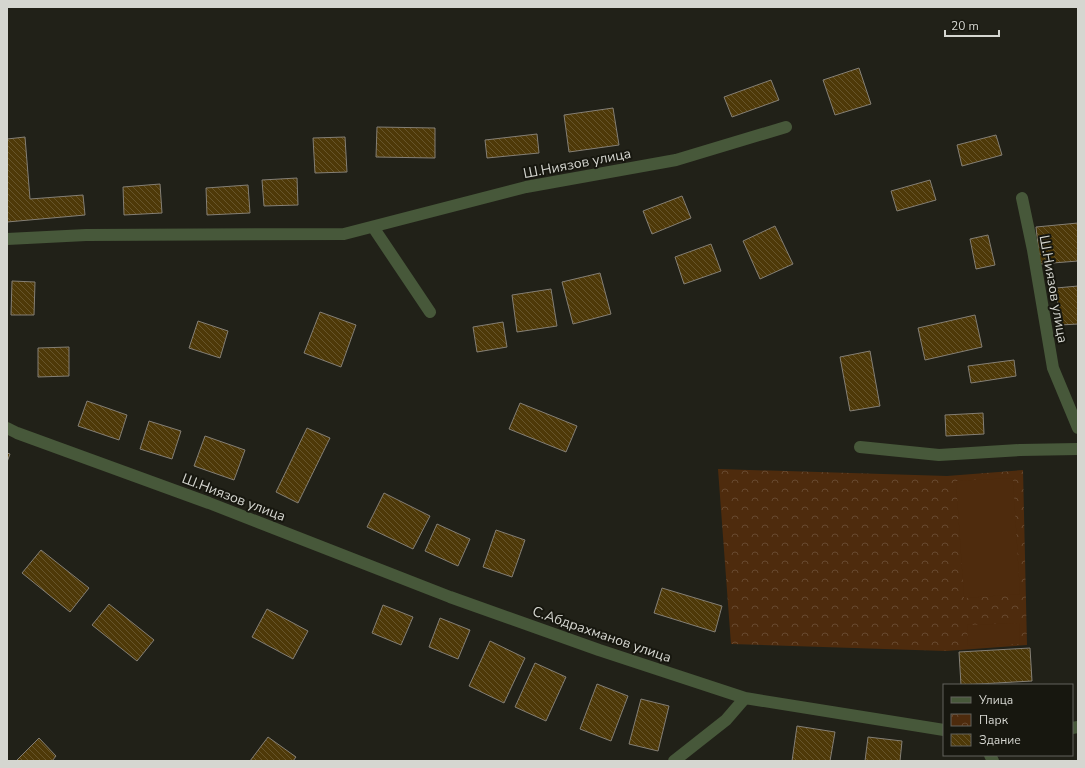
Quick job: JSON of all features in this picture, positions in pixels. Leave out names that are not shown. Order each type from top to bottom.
[{"type":"street","name":"Ш.Ниязов улица","points":[[7,239],[86,235],[344,234],[526,187],[676,160],[786,127]]},
{"type":"street","name":"Ш.Ниязов улица","points":[[1022,198],[1033,250],[1053,368],[1078,428]]},
{"type":"street","points":[[373,226],[430,312]]},
{"type":"street","name":"Ш.Ниязов улица","points":[[7,428],[17,433],[209,503],[450,597]]},
{"type":"street","points":[[860,447],[938,455],[1020,450],[1078,449]]},
{"type":"street","name":"С.Абдрахманов улица","points":[[450,597],[599,650],[745,698],[943,730]]},
{"type":"street","points":[[674,761],[726,720],[745,698]]},
{"type":"green space","points":[[718,469],[947,476],[1023,470],[1027,645],[946,651],[731,644]]},
{"type":"green space","points":[[1013,478],[1020,594],[964,598],[956,481]]},
{"type":"green space","points":[[1019,623],[1020,644],[968,646],[967,625]]},
{"type":"building","points":[[859,68],[871,104],[835,115],[823,80]]},
{"type":"building","points":[[771,80],[779,100],[732,117],[724,97]]},
{"type":"building","points":[[613,108],[619,145],[569,152],[564,115]]},
{"type":"building","points":[[377,127],[435,128],[435,158],[376,157]]},
{"type":"building","points":[[537,134],[539,153],[487,158],[485,140]]},
{"type":"building","points":[[996,135],[1002,155],[962,166],[957,145]]},
{"type":"building","points":[[25,137],[30,199],[83,195],[85,215],[7,222],[7,139]]},
{"type":"building","points":[[345,137],[347,172],[315,173],[313,138]]},
{"type":"building","points":[[297,178],[298,205],[264,206],[262,180]]},
{"type":"building","points":[[930,180],[936,200],[897,211],[891,191]]},
{"type":"building","points":[[160,184],[162,213],[124,215],[123,187]]},
{"type":"building","points":[[248,185],[250,213],[207,215],[206,188]]},
{"type":"building","points":[[682,196],[691,218],[652,234],[643,211]]},
{"type":"building","points":[[1078,223],[1078,261],[1040,264],[1036,227]]},
{"type":"building","points":[[775,226],[793,264],[760,279],[743,241]]},
{"type":"building","points":[[988,235],[995,265],[976,269],[970,239]]},
{"type":"building","points":[[711,244],[721,271],[684,284],[675,257]]},
{"type":"building","points":[[600,273],[611,314],[573,324],[562,282]]},
{"type":"building","points":[[12,281],[35,282],[34,315],[11,315]]},
{"type":"building","points":[[1078,286],[1078,324],[1060,325],[1056,288]]},
{"type":"building","points":[[551,289],[557,326],[517,332],[512,295]]},
{"type":"building","points":[[320,312],[356,325],[341,367],[304,353]]},
{"type":"building","points":[[975,315],[982,347],[925,360],[918,328]]},
{"type":"building","points":[[198,321],[228,331],[220,358],[189,348]]},
{"type":"building","points":[[503,322],[507,347],[477,352],[473,327]]},
{"type":"building","points":[[69,347],[69,376],[38,377],[38,348]]},
{"type":"building","points":[[870,351],[880,406],[850,411],[840,357]]},
{"type":"building","points":[[1014,360],[1016,376],[971,383],[968,366]]},
{"type":"building","points":[[87,401],[127,415],[119,440],[78,426]]},
{"type":"building","points":[[520,403],[577,426],[566,452],[509,429]]},
{"type":"building","points":[[983,413],[984,434],[946,436],[945,415]]},
{"type":"building","points":[[149,421],[181,431],[172,459],[140,449]]},
{"type":"building","points":[[307,428],[330,438],[298,503],[276,492]]},
{"type":"building","points":[[205,436],[245,450],[234,480],[194,466]]},
{"type":"building","points":[[7,453],[10,454],[7,462]]},
{"type":"building","points":[[384,493],[430,516],[413,549],[367,527]]},
{"type":"building","points":[[437,524],[470,539],[458,566],[425,551]]},
{"type":"building","points":[[496,530],[525,540],[512,577],[483,567]]},
{"type":"building","points":[[41,550],[89,588],[70,612],[22,573]]},
{"type":"building","points":[[662,588],[722,606],[715,632],[654,613]]},
{"type":"building","points":[[109,604],[154,640],[137,661],[92,625]]},
{"type":"building","points":[[383,605],[413,617],[401,645],[372,633]]},
{"type":"building","points":[[267,609],[308,631],[293,659],[252,637]]},
{"type":"building","points":[[440,618],[470,630],[458,659],[429,647]]},
{"type":"building","points":[[490,641],[525,658],[504,703],[469,686]]},
{"type":"building","points":[[1030,648],[1032,681],[961,684],[959,652]]},
{"type":"building","points":[[535,663],[566,677],[546,721],[515,707]]},
{"type":"building","points":[[597,684],[628,696],[611,741],[580,729]]},
{"type":"building","points":[[641,699],[669,706],[658,751],[629,744]]},
{"type":"building","points":[[797,726],[835,732],[830,761],[792,761]]},
{"type":"building","points":[[268,737],[296,757],[293,761],[250,761]]},
{"type":"building","points":[[868,737],[902,741],[900,761],[865,761]]},
{"type":"building","points":[[39,738],[56,756],[52,761],[16,761]]}]
